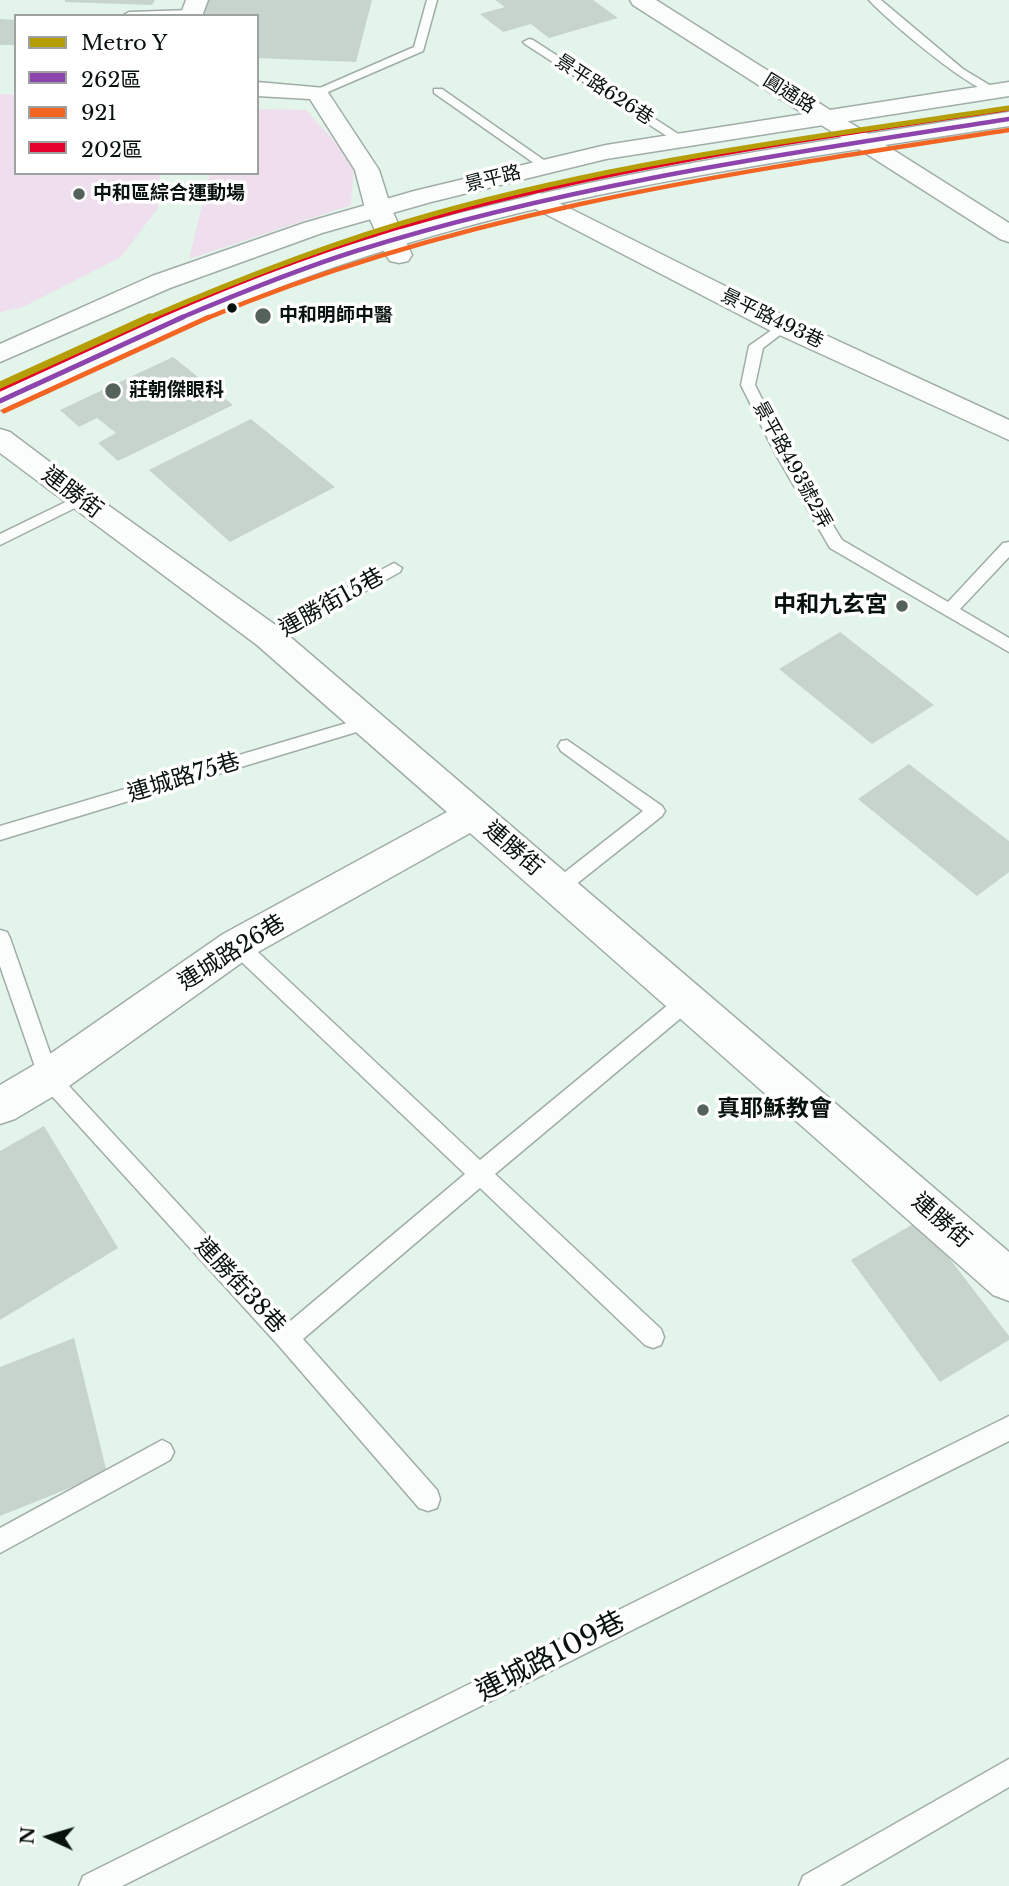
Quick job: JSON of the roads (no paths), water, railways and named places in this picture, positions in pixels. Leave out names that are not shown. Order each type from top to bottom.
[{"type":"street","name":"圓通路","points":[[641,0],[867,141],[1009,234]]},
{"type":"street","points":[[259,89],[317,93],[367,170],[378,208],[395,248]]},
{"type":"street","name":"景平路","points":[[0,354],[161,282],[378,208],[545,165],[680,139],[1000,90]]},
{"type":"street","name":"景平路","points":[[0,401],[180,319],[289,274],[395,248],[539,201],[637,180],[1009,119]]},
{"type":"street","name":"景平路493巷","points":[[539,201],[783,326],[1009,431]]},
{"type":"street","name":"連勝街","points":[[0,439],[269,637],[1009,1280]]},
{"type":"street","name":"連城路26巷","points":[[0,1106],[48,1078],[237,945],[473,815]]},
{"type":"lane","points":[[317,93],[419,49],[432,0]]},
{"type":"lane","points":[[874,0],[958,71],[1000,90]]},
{"type":"lane","points":[[140,14],[193,9]]},
{"type":"lane","name":"景平路626巷","points":[[529,42],[680,139]]},
{"type":"lane","points":[[438,90],[545,165]]},
{"type":"lane","name":"景平路493號2弄","points":[[783,326],[756,346],[748,384],[782,453],[836,544],[1009,646]]},
{"type":"lane","points":[[0,540],[80,500]]},
{"type":"lane","points":[[949,610],[1009,547]]},
{"type":"lane","name":"連勝街15巷","points":[[269,637],[394,568]]},
{"type":"lane","name":"連城路75巷","points":[[0,832],[367,723]]},
{"type":"lane","points":[[558,888],[656,811],[567,746]]},
{"type":"lane","points":[[0,938],[48,1078]]},
{"type":"lane","points":[[237,945],[481,1172],[653,1337]]},
{"type":"lane","name":"連勝街38巷","points":[[48,1078],[287,1338],[687,1001]]},
{"type":"lane","points":[[287,1338],[428,1499]]},
{"type":"lane","name":"連城路109巷","points":[[93,1886],[1009,1428]]},
{"type":"lane","points":[[0,1541],[162,1452]]},
{"type":"lane","points":[[813,1886],[1009,1772]]},
{"type":"metro line","name":"Y","points":[[0,385],[267,269],[376,230],[432,214],[647,166],[1009,108]]},
{"type":"place","name":"中和區綜合運動場","points":[[79,194]]},
{"type":"place","name":"中和明師中醫","points":[[263,316]]},
{"type":"place","name":"莊朝傑眼科","points":[[113,391]]},
{"type":"place","name":"中和九玄宮","points":[[902,606]]},
{"type":"place","name":"真耶穌教會","points":[[703,1110]]}]
